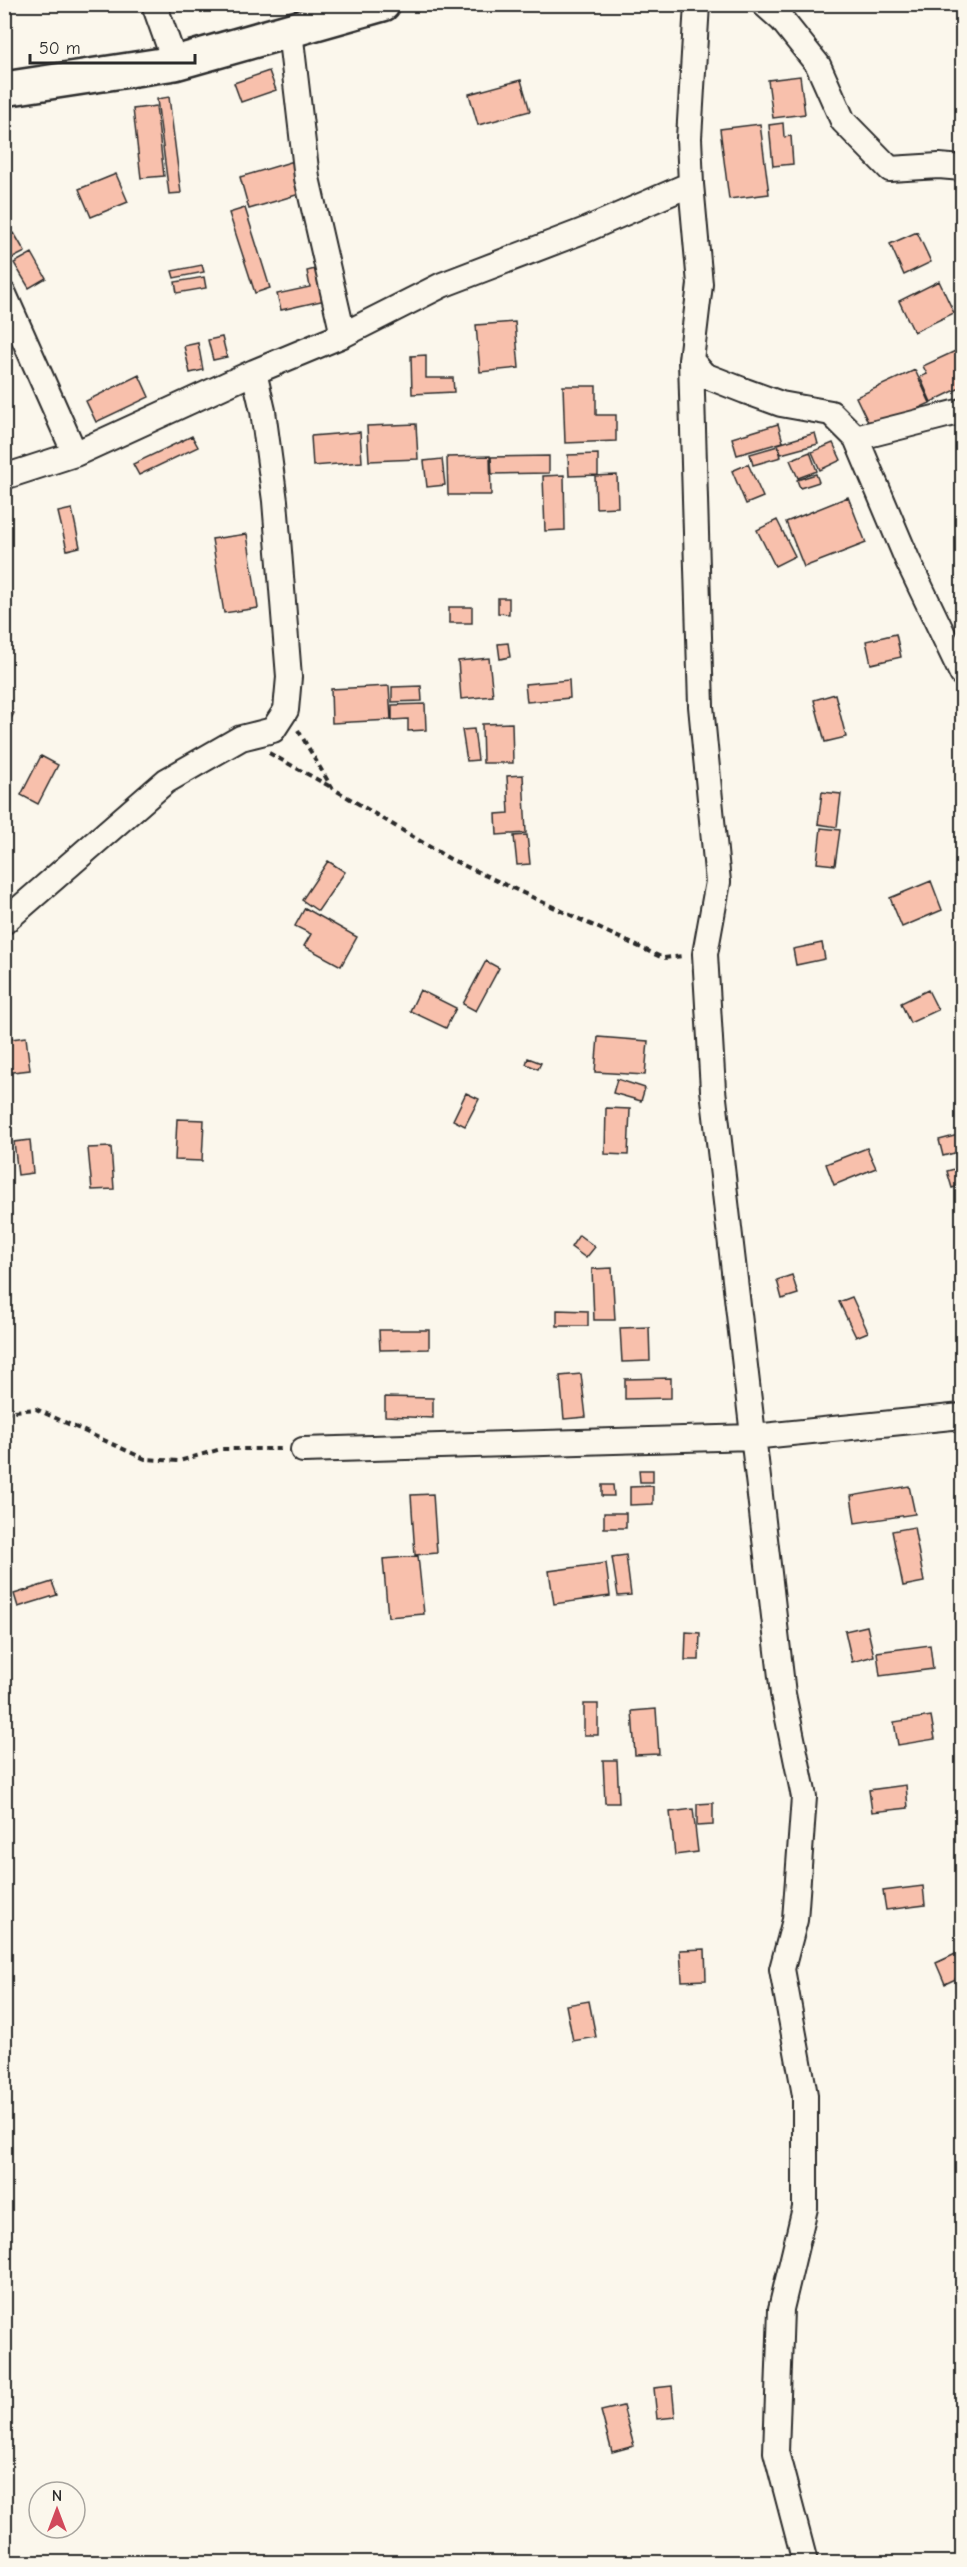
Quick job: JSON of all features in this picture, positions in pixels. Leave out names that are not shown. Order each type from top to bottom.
[{"type":"main road","points":[[4,89],[175,63],[383,4]]},
{"type":"street","points":[[154,4],[175,63]]},
{"type":"street","points":[[697,4],[689,138],[690,184],[700,284],[691,360],[701,706],[718,882],[705,954],[713,1090],[783,1694],[804,1797],[795,1920],[782,1969],[805,2095],[805,2208],[781,2309],[776,2452],[805,2562]]},
{"type":"street","points":[[764,4],[782,20],[818,65],[843,121],[890,169],[939,166],[963,168]]},
{"type":"street","points":[[290,31],[307,178],[343,335]]},
{"type":"street","points":[[4,477],[75,454],[254,372],[343,335],[442,285],[583,231],[690,184]]},
{"type":"street","points":[[4,294],[75,454]]},
{"type":"street","points":[[691,360],[704,375],[745,391],[781,404],[831,413],[856,438],[907,559],[963,674]]},
{"type":"street","points":[[4,922],[166,781],[241,738],[273,730],[286,710],[288,677],[275,501],[263,411],[254,372]]},
{"type":"street","points":[[856,438],[963,411]]},
{"type":"street","points":[[303,1450],[753,1437],[963,1416]]},
{"type":"path","points":[[286,710],[332,788]]},
{"type":"path","points":[[241,738],[332,788],[450,860],[663,958],[705,954]]},
{"type":"path","points":[[4,1412],[36,1409],[145,1459],[179,1461],[221,1449],[303,1450]]},
{"type":"building","points":[[269,71],[276,90],[241,102],[234,83]]},
{"type":"building","points":[[800,76],[805,114],[773,118],[768,80]]},
{"type":"building","points":[[521,80],[530,111],[478,125],[469,94]]},
{"type":"building","points":[[169,97],[181,193],[169,194],[157,99]]},
{"type":"building","points":[[156,106],[164,176],[141,178],[133,109]]},
{"type":"building","points":[[783,123],[784,137],[791,136],[793,164],[773,166],[769,125]]},
{"type":"building","points":[[760,124],[769,194],[729,199],[720,129]]},
{"type":"building","points":[[294,161],[303,193],[249,209],[240,177]]},
{"type":"building","points":[[116,174],[128,202],[91,217],[79,189]]},
{"type":"building","points":[[245,208],[270,288],[255,293],[229,213]]},
{"type":"building","points":[[917,232],[931,262],[904,275],[890,244]]},
{"type":"building","points":[[14,233],[25,252],[13,258],[4,243],[4,238]]},
{"type":"building","points":[[32,253],[46,278],[29,288],[14,263]]},
{"type":"building","points":[[202,265],[204,272],[174,278],[172,271]]},
{"type":"building","points":[[323,267],[330,299],[281,310],[277,294],[310,287],[307,271]]},
{"type":"building","points":[[204,277],[206,288],[177,293],[175,282]]},
{"type":"building","points":[[939,281],[954,313],[914,332],[899,301]]},
{"type":"building","points":[[515,322],[519,368],[480,372],[476,325]]},
{"type":"building","points":[[222,337],[227,357],[213,360],[208,340]]},
{"type":"building","points":[[198,343],[203,370],[190,373],[184,346]]},
{"type":"building","points":[[962,348],[962,387],[931,402],[920,377],[927,374],[923,366]]},
{"type":"building","points":[[426,355],[426,378],[453,378],[454,392],[412,394],[411,356]]},
{"type":"building","points":[[915,370],[930,403],[872,430],[856,397]]},
{"type":"building","points":[[139,375],[149,397],[96,422],[86,401]]},
{"type":"building","points":[[563,386],[596,386],[596,415],[616,415],[616,441],[565,443]]},
{"type":"building","points":[[416,424],[418,459],[369,461],[367,426]]},
{"type":"building","points":[[778,424],[783,442],[737,455],[732,438]]},
{"type":"building","points":[[360,432],[362,462],[313,466],[311,436]]},
{"type":"building","points":[[815,433],[818,444],[781,454],[778,444]]},
{"type":"building","points":[[192,436],[198,447],[139,475],[133,464]]},
{"type":"building","points":[[833,443],[841,460],[820,470],[812,452]]},
{"type":"building","points":[[778,446],[781,457],[753,465],[750,454]]},
{"type":"building","points":[[810,452],[817,471],[798,478],[790,460]]},
{"type":"building","points":[[598,454],[598,475],[569,476],[568,455]]},
{"type":"building","points":[[490,456],[491,495],[448,495],[447,457]]},
{"type":"building","points":[[549,456],[549,473],[492,474],[491,457]]},
{"type":"building","points":[[442,459],[445,485],[427,487],[424,461]]},
{"type":"building","points":[[748,464],[763,497],[746,504],[732,471]]},
{"type":"building","points":[[816,474],[819,482],[800,488],[797,480]]},
{"type":"building","points":[[564,475],[565,530],[545,531],[543,476]]},
{"type":"building","points":[[617,475],[618,507],[596,508],[595,476]]},
{"type":"building","points":[[848,497],[866,543],[804,567],[786,522]]},
{"type":"building","points":[[72,509],[80,547],[67,550],[58,512]]},
{"type":"building","points":[[777,520],[795,556],[775,566],[757,530]]},
{"type":"building","points":[[247,534],[258,608],[224,613],[212,539]]},
{"type":"building","points":[[498,598],[509,598],[509,614],[498,613]]},
{"type":"building","points":[[449,607],[472,607],[472,623],[449,623]]},
{"type":"building","points":[[896,634],[901,657],[871,664],[866,641]]},
{"type":"building","points":[[508,643],[510,657],[500,659],[498,644]]},
{"type":"building","points":[[489,658],[493,696],[461,699],[458,661]]},
{"type":"building","points":[[569,680],[570,698],[527,702],[525,684]]},
{"type":"building","points":[[389,686],[391,720],[332,723],[331,689]]},
{"type":"building","points":[[421,686],[422,701],[392,702],[392,687]]},
{"type":"building","points":[[835,694],[846,737],[825,742],[814,700]]},
{"type":"building","points":[[425,704],[426,730],[408,731],[408,719],[392,720],[392,705]]},
{"type":"building","points":[[4,708],[14,713],[7,726],[4,725]]},
{"type":"building","points":[[512,723],[513,763],[483,763],[482,724]]},
{"type":"building","points":[[474,729],[478,760],[467,761],[462,730]]},
{"type":"building","points":[[41,756],[58,765],[38,804],[21,795]]},
{"type":"building","points":[[523,775],[526,833],[497,835],[496,814],[509,813],[507,776]]},
{"type":"building","points":[[822,792],[841,794],[837,827],[818,824]]},
{"type":"building","points":[[821,828],[840,830],[835,865],[817,863]]},
{"type":"building","points":[[527,835],[530,864],[517,865],[514,836]]},
{"type":"building","points":[[328,861],[345,872],[318,911],[302,900]]},
{"type":"building","points":[[931,881],[942,910],[902,927],[890,898]]},
{"type":"building","points":[[305,908],[357,937],[341,966],[304,946],[311,934],[295,926]]},
{"type":"building","points":[[822,943],[825,959],[796,965],[793,949]]},
{"type":"building","points":[[486,961],[499,968],[476,1011],[463,1004]]},
{"type":"building","points":[[420,990],[456,1008],[446,1028],[410,1011]]},
{"type":"building","points":[[928,990],[938,1010],[910,1023],[901,1003]]},
{"type":"building","points":[[26,1037],[30,1070],[4,1073],[4,1040]]},
{"type":"building","points":[[598,1037],[648,1041],[645,1075],[595,1072]]},
{"type":"building","points":[[528,1058],[541,1063],[538,1069],[526,1064]]},
{"type":"building","points":[[617,1079],[645,1088],[641,1101],[613,1093]]},
{"type":"building","points":[[466,1093],[479,1099],[465,1126],[453,1120]]},
{"type":"building","points":[[606,1108],[630,1109],[628,1155],[605,1154]]},
{"type":"building","points":[[177,1119],[204,1120],[202,1161],[175,1160]]},
{"type":"building","points":[[962,1134],[962,1151],[943,1156],[939,1140]]},
{"type":"building","points":[[30,1140],[33,1173],[18,1175],[14,1142]]},
{"type":"building","points":[[111,1147],[114,1189],[92,1190],[88,1148]]},
{"type":"building","points":[[867,1148],[876,1168],[834,1185],[826,1164]]},
{"type":"building","points":[[962,1167],[962,1185],[952,1188],[947,1171]]},
{"type":"building","points":[[579,1235],[595,1247],[586,1258],[571,1247]]},
{"type":"building","points":[[612,1268],[615,1320],[594,1320],[592,1269]]},
{"type":"building","points":[[792,1275],[798,1294],[782,1299],[777,1280]]},
{"type":"building","points":[[852,1297],[868,1332],[856,1337],[839,1302]]},
{"type":"building","points":[[557,1310],[588,1311],[588,1326],[557,1326]]},
{"type":"building","points":[[649,1327],[650,1361],[622,1362],[620,1328]]},
{"type":"building","points":[[379,1330],[429,1330],[429,1349],[380,1350]]},
{"type":"building","points":[[581,1374],[586,1417],[564,1419],[560,1376]]},
{"type":"building","points":[[671,1378],[671,1398],[625,1399],[625,1379]]},
{"type":"building","points":[[385,1397],[433,1398],[433,1418],[385,1416]]},
{"type":"building","points":[[639,1470],[653,1470],[653,1482],[640,1482]]},
{"type":"building","points":[[602,1485],[613,1485],[614,1496],[602,1496]]},
{"type":"building","points":[[653,1486],[653,1504],[630,1505],[630,1487]]},
{"type":"building","points":[[909,1486],[915,1514],[855,1523],[851,1496]]},
{"type":"building","points":[[433,1494],[437,1553],[415,1555],[411,1495]]},
{"type":"building","points":[[604,1513],[626,1513],[626,1528],[604,1528]]},
{"type":"building","points":[[914,1527],[924,1582],[903,1586],[892,1531]]},
{"type":"building","points":[[626,1555],[631,1595],[618,1596],[612,1557]]},
{"type":"building","points":[[418,1556],[424,1614],[388,1617],[383,1559]]},
{"type":"building","points":[[606,1563],[610,1596],[554,1604],[549,1571]]},
{"type":"building","points":[[52,1582],[57,1595],[18,1607],[14,1594]]},
{"type":"building","points":[[867,1626],[874,1656],[852,1662],[845,1631]]},
{"type":"building","points":[[686,1632],[700,1633],[699,1660],[685,1660]]},
{"type":"building","points":[[930,1645],[933,1669],[880,1676],[877,1652]]},
{"type":"building","points":[[584,1704],[598,1704],[598,1735],[584,1735]]},
{"type":"building","points":[[656,1709],[659,1754],[635,1755],[632,1711]]},
{"type":"building","points":[[931,1716],[935,1739],[898,1745],[894,1722]]},
{"type":"building","points":[[603,1760],[617,1760],[619,1803],[605,1803]]},
{"type":"building","points":[[906,1785],[908,1808],[872,1812],[869,1790]]},
{"type":"building","points":[[713,1803],[713,1825],[697,1826],[697,1804]]},
{"type":"building","points":[[693,1809],[698,1852],[675,1855],[670,1812]]},
{"type":"building","points":[[923,1886],[925,1905],[886,1910],[883,1891]]},
{"type":"building","points":[[705,1949],[706,1980],[682,1981],[680,1950]]},
{"type":"building","points":[[962,1951],[962,1976],[945,1984],[936,1963]]},
{"type":"building","points":[[589,2001],[596,2037],[573,2041],[566,2005]]},
{"type":"building","points":[[672,2386],[675,2417],[657,2419],[654,2388]]},
{"type":"building","points":[[623,2406],[634,2446],[612,2452],[601,2411]]}]
